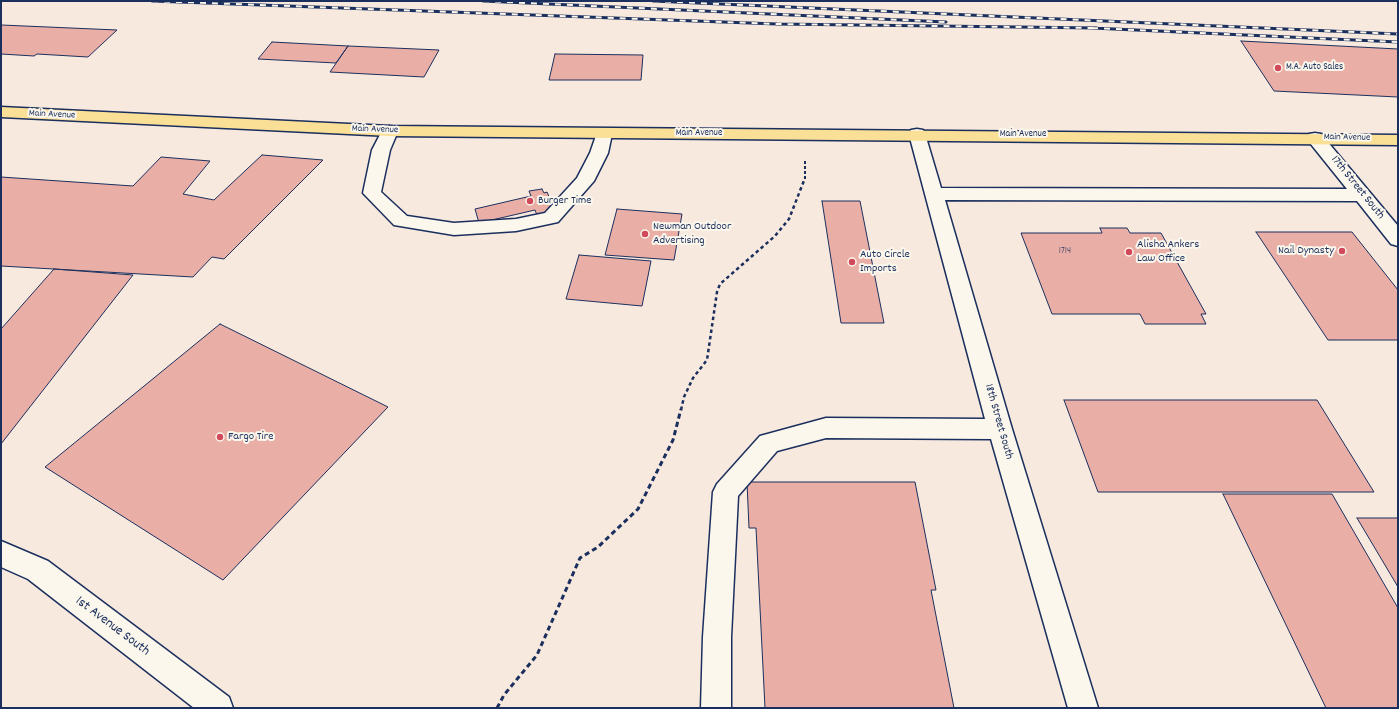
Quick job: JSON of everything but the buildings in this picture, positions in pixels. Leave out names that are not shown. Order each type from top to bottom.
[{"type":"main road","name":"Main Avenue","points":[[1,112],[390,132],[917,134],[1398,140]]},
{"type":"street","points":[[390,132],[381,150],[372,193],[401,221],[454,229],[516,225],[551,218],[584,181],[599,153],[604,134]]},
{"type":"street","name":"18th Street South","points":[[917,134],[1000,429],[1083,708]]},
{"type":"street","name":"17th Street South","points":[[1315,138],[1398,239]]},
{"type":"street","points":[[934,194],[1362,195]]},
{"type":"street","points":[[716,708],[717,637],[726,492],[769,443],[826,428],[1000,429]]},
{"type":"street","name":"1st Avenue South","points":[[1,554],[38,570],[218,708]]},
{"type":"path","points":[[497,708],[504,695],[537,656],[580,558],[598,547],[638,508],[673,440],[684,397],[693,378],[707,360],[716,292],[720,284],[775,236],[789,218],[805,182],[805,161]]},
{"type":"railway","points":[[152,1],[777,24],[1097,28]]},
{"type":"railway","points":[[483,1],[946,22]]},
{"type":"railway","points":[[653,1],[1398,34]]},
{"type":"railway","points":[[1092,28],[1398,42]]},
{"type":"place","name":"M.A. Auto Sales","points":[[1278,68]]},
{"type":"place","name":"Burger Time","points":[[530,201]]},
{"type":"place","name":"Newman Outdoor Advertising","points":[[645,234]]},
{"type":"place","name":"Nail Dynasty","points":[[1342,251]]},
{"type":"place","name":"Alisha Ankers Law Office","points":[[1129,252]]},
{"type":"place","name":"Auto Circle Imports","points":[[852,262]]},
{"type":"place","name":"Fargo Tire","points":[[220,437]]}]
